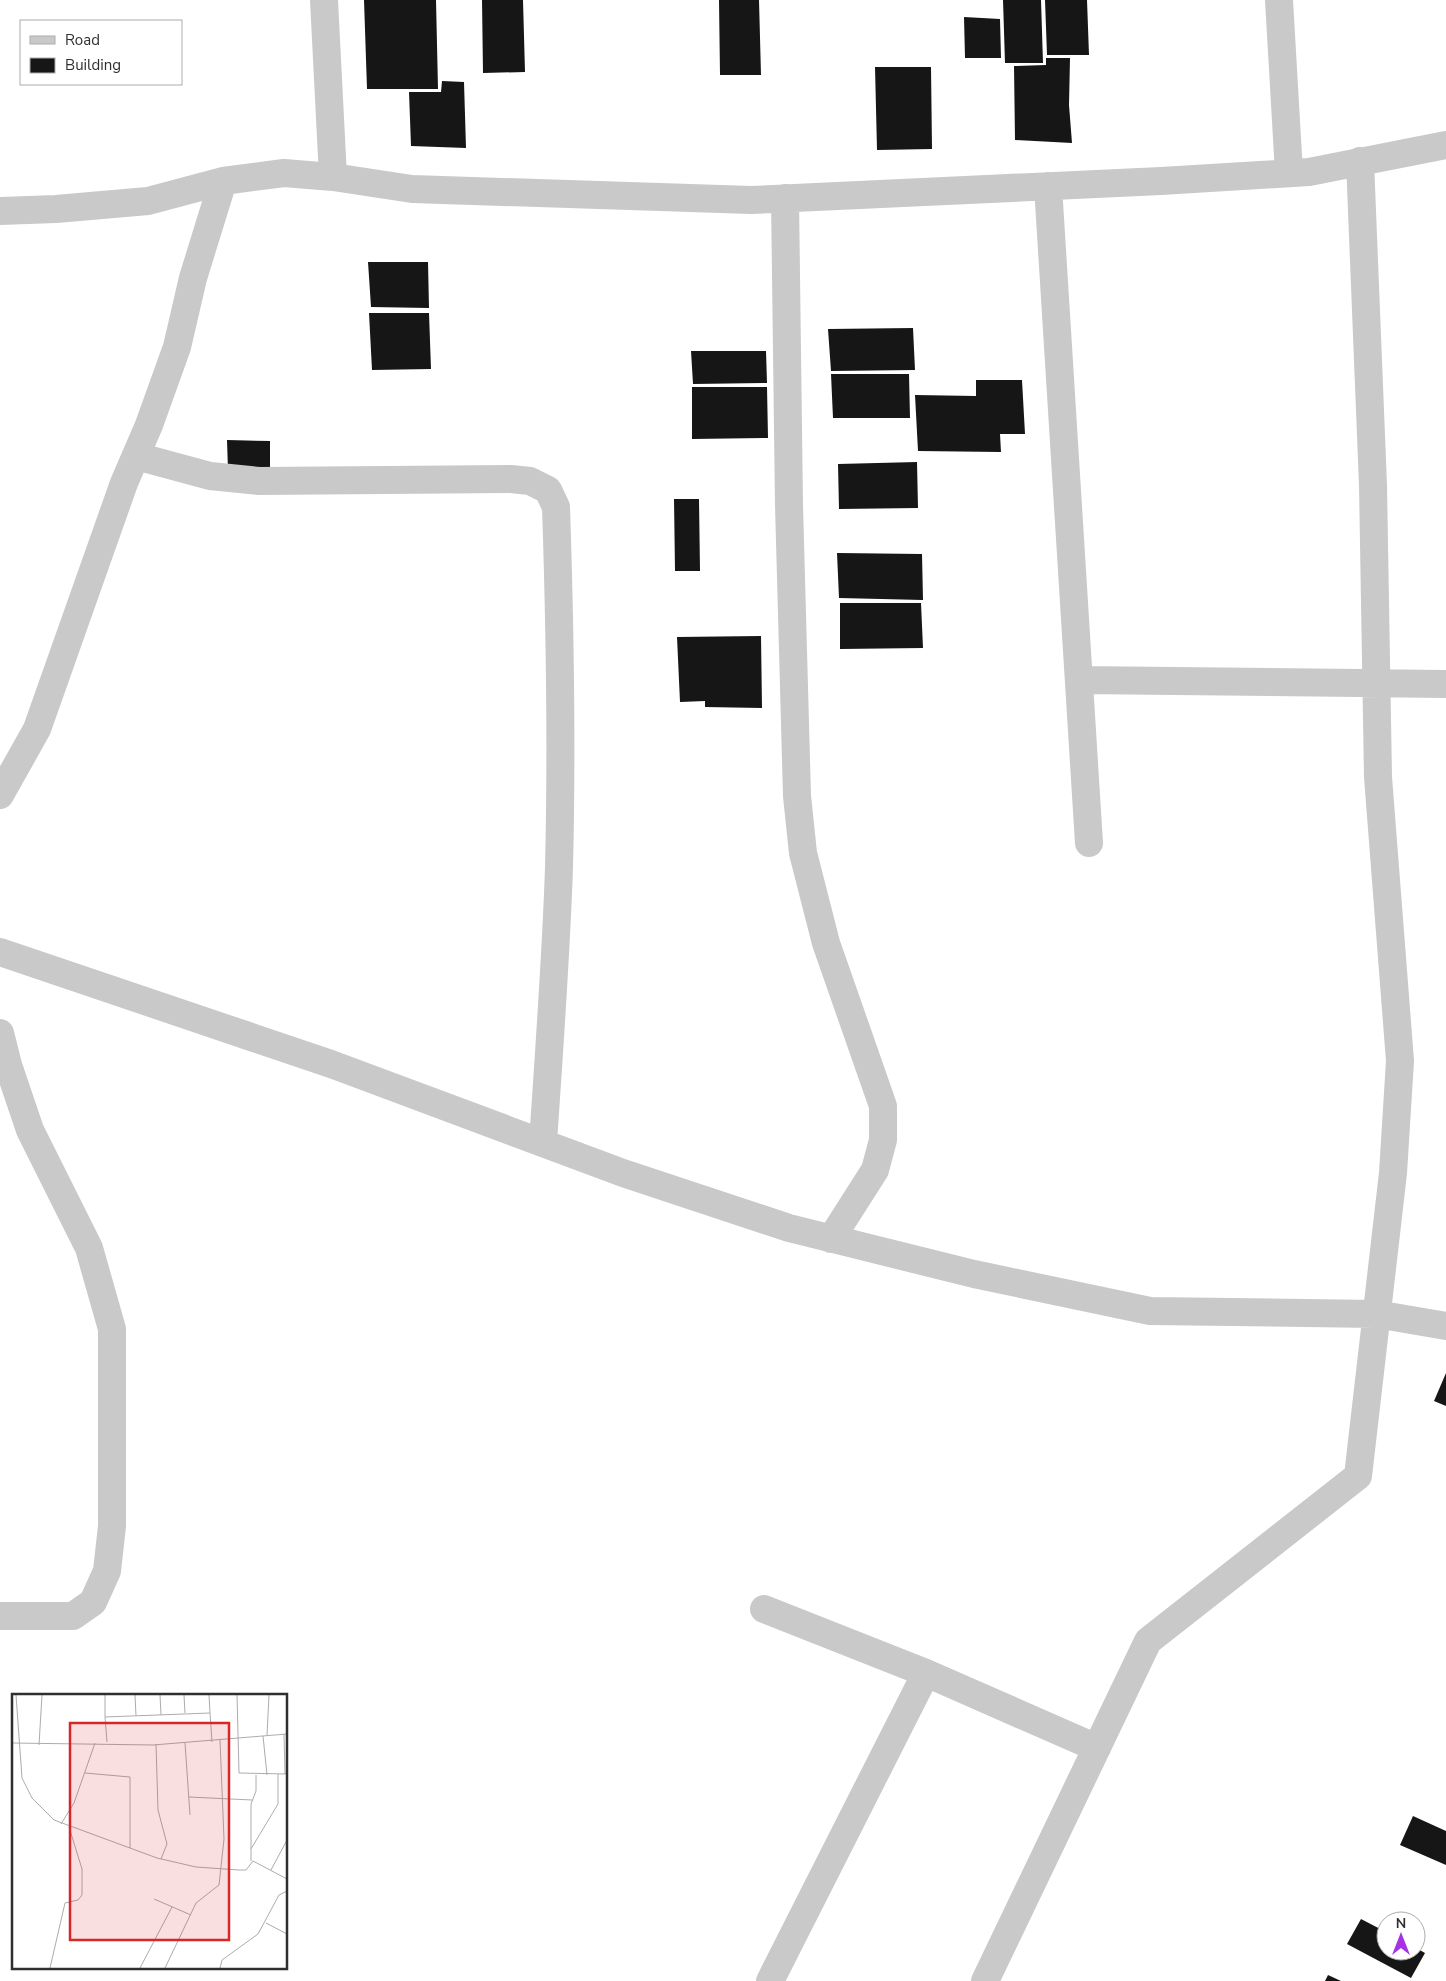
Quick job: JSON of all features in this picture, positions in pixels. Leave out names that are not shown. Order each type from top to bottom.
[{"type":"street","points":[[324,0],[334,177]]},
{"type":"street","points":[[1279,0],[1289,173]]},
{"type":"street","points":[[0,211],[56,209],[148,201],[223,181],[284,173],[334,177],[412,189],[751,200],[1309,172],[1446,145]]},
{"type":"street","points":[[985,1981],[1148,1641],[1358,1476],[1393,1173],[1400,1061],[1378,777],[1373,485],[1360,161]]},
{"type":"street","points":[[0,795],[38,729],[124,482],[149,425],[177,347],[193,278],[223,181]]},
{"type":"street","points":[[1048,186],[1089,843]]},
{"type":"street","points":[[785,198],[789,505],[798,805],[803,853],[826,943],[883,1106],[883,1140],[875,1170],[831,1239]]},
{"type":"street","points":[[136,456],[210,476],[259,481],[511,479],[530,481],[548,490],[556,508],[560,635],[560,757],[559,867],[544,1143]]},
{"type":"street","points":[[1079,680],[1446,684]]},
{"type":"street","points":[[0,952],[331,1064],[623,1173],[761,1219],[831,1239],[974,1274],[1150,1310],[1376,1314],[1446,1326]]},
{"type":"street","points":[[0,1033],[8,1065],[30,1130],[89,1248],[112,1329],[112,1526],[107,1571],[93,1602],[73,1616],[0,1616]]},
{"type":"street","points":[[764,1609],[926,1673],[1097,1748]]},
{"type":"street","points":[[770,1981],[926,1673]]},
{"type":"building","points":[[364,0],[436,0],[438,89],[367,89]]},
{"type":"building","points":[[482,0],[523,0],[525,72],[483,73]]},
{"type":"building","points":[[719,0],[759,0],[761,75],[720,75]]},
{"type":"building","points":[[1003,0],[1041,0],[1043,63],[1005,63]]},
{"type":"building","points":[[1045,0],[1087,0],[1089,55],[1047,55]]},
{"type":"building","points":[[964,17],[1000,19],[1001,58],[965,58]]},
{"type":"building","points":[[1046,58],[1070,58],[1069,105],[1072,143],[1015,140],[1014,66],[1046,65]]},
{"type":"building","points":[[875,67],[931,67],[932,149],[877,150]]},
{"type":"building","points":[[442,81],[464,82],[466,148],[411,146],[409,92],[441,92]]},
{"type":"building","points":[[368,262],[428,262],[429,308],[371,307]]},
{"type":"building","points":[[369,313],[429,313],[431,369],[372,370]]},
{"type":"building","points":[[913,328],[915,370],[831,371],[828,329]]},
{"type":"building","points":[[691,351],[766,351],[767,383],[693,384]]},
{"type":"building","points":[[831,374],[909,374],[910,418],[833,418]]},
{"type":"building","points":[[976,380],[1022,380],[1025,434],[1000,434],[1001,452],[918,451],[915,395],[976,396]]},
{"type":"building","points":[[692,387],[767,387],[768,438],[692,439]]},
{"type":"building","points":[[227,440],[270,441],[270,473],[228,471]]},
{"type":"building","points":[[917,462],[918,508],[839,509],[838,464]]},
{"type":"building","points":[[674,499],[699,499],[700,571],[675,571]]},
{"type":"building","points":[[837,553],[922,554],[923,600],[839,598]]},
{"type":"building","points":[[840,603],[921,603],[923,648],[840,649]]},
{"type":"building","points":[[761,636],[762,708],[705,707],[705,701],[680,702],[677,637]]},
{"type":"building","points":[[1446,1373],[1446,1406],[1434,1401]]},
{"type":"building","points":[[1413,1816],[1446,1831],[1446,1865],[1400,1845]]},
{"type":"building","points":[[1361,1919],[1376,1927],[1376,1959],[1347,1944]]},
{"type":"building","points":[[1379,1961],[1421,1961],[1411,1978]]},
{"type":"building","points":[[1328,1975],[1341,1981],[1325,1981]]}]
